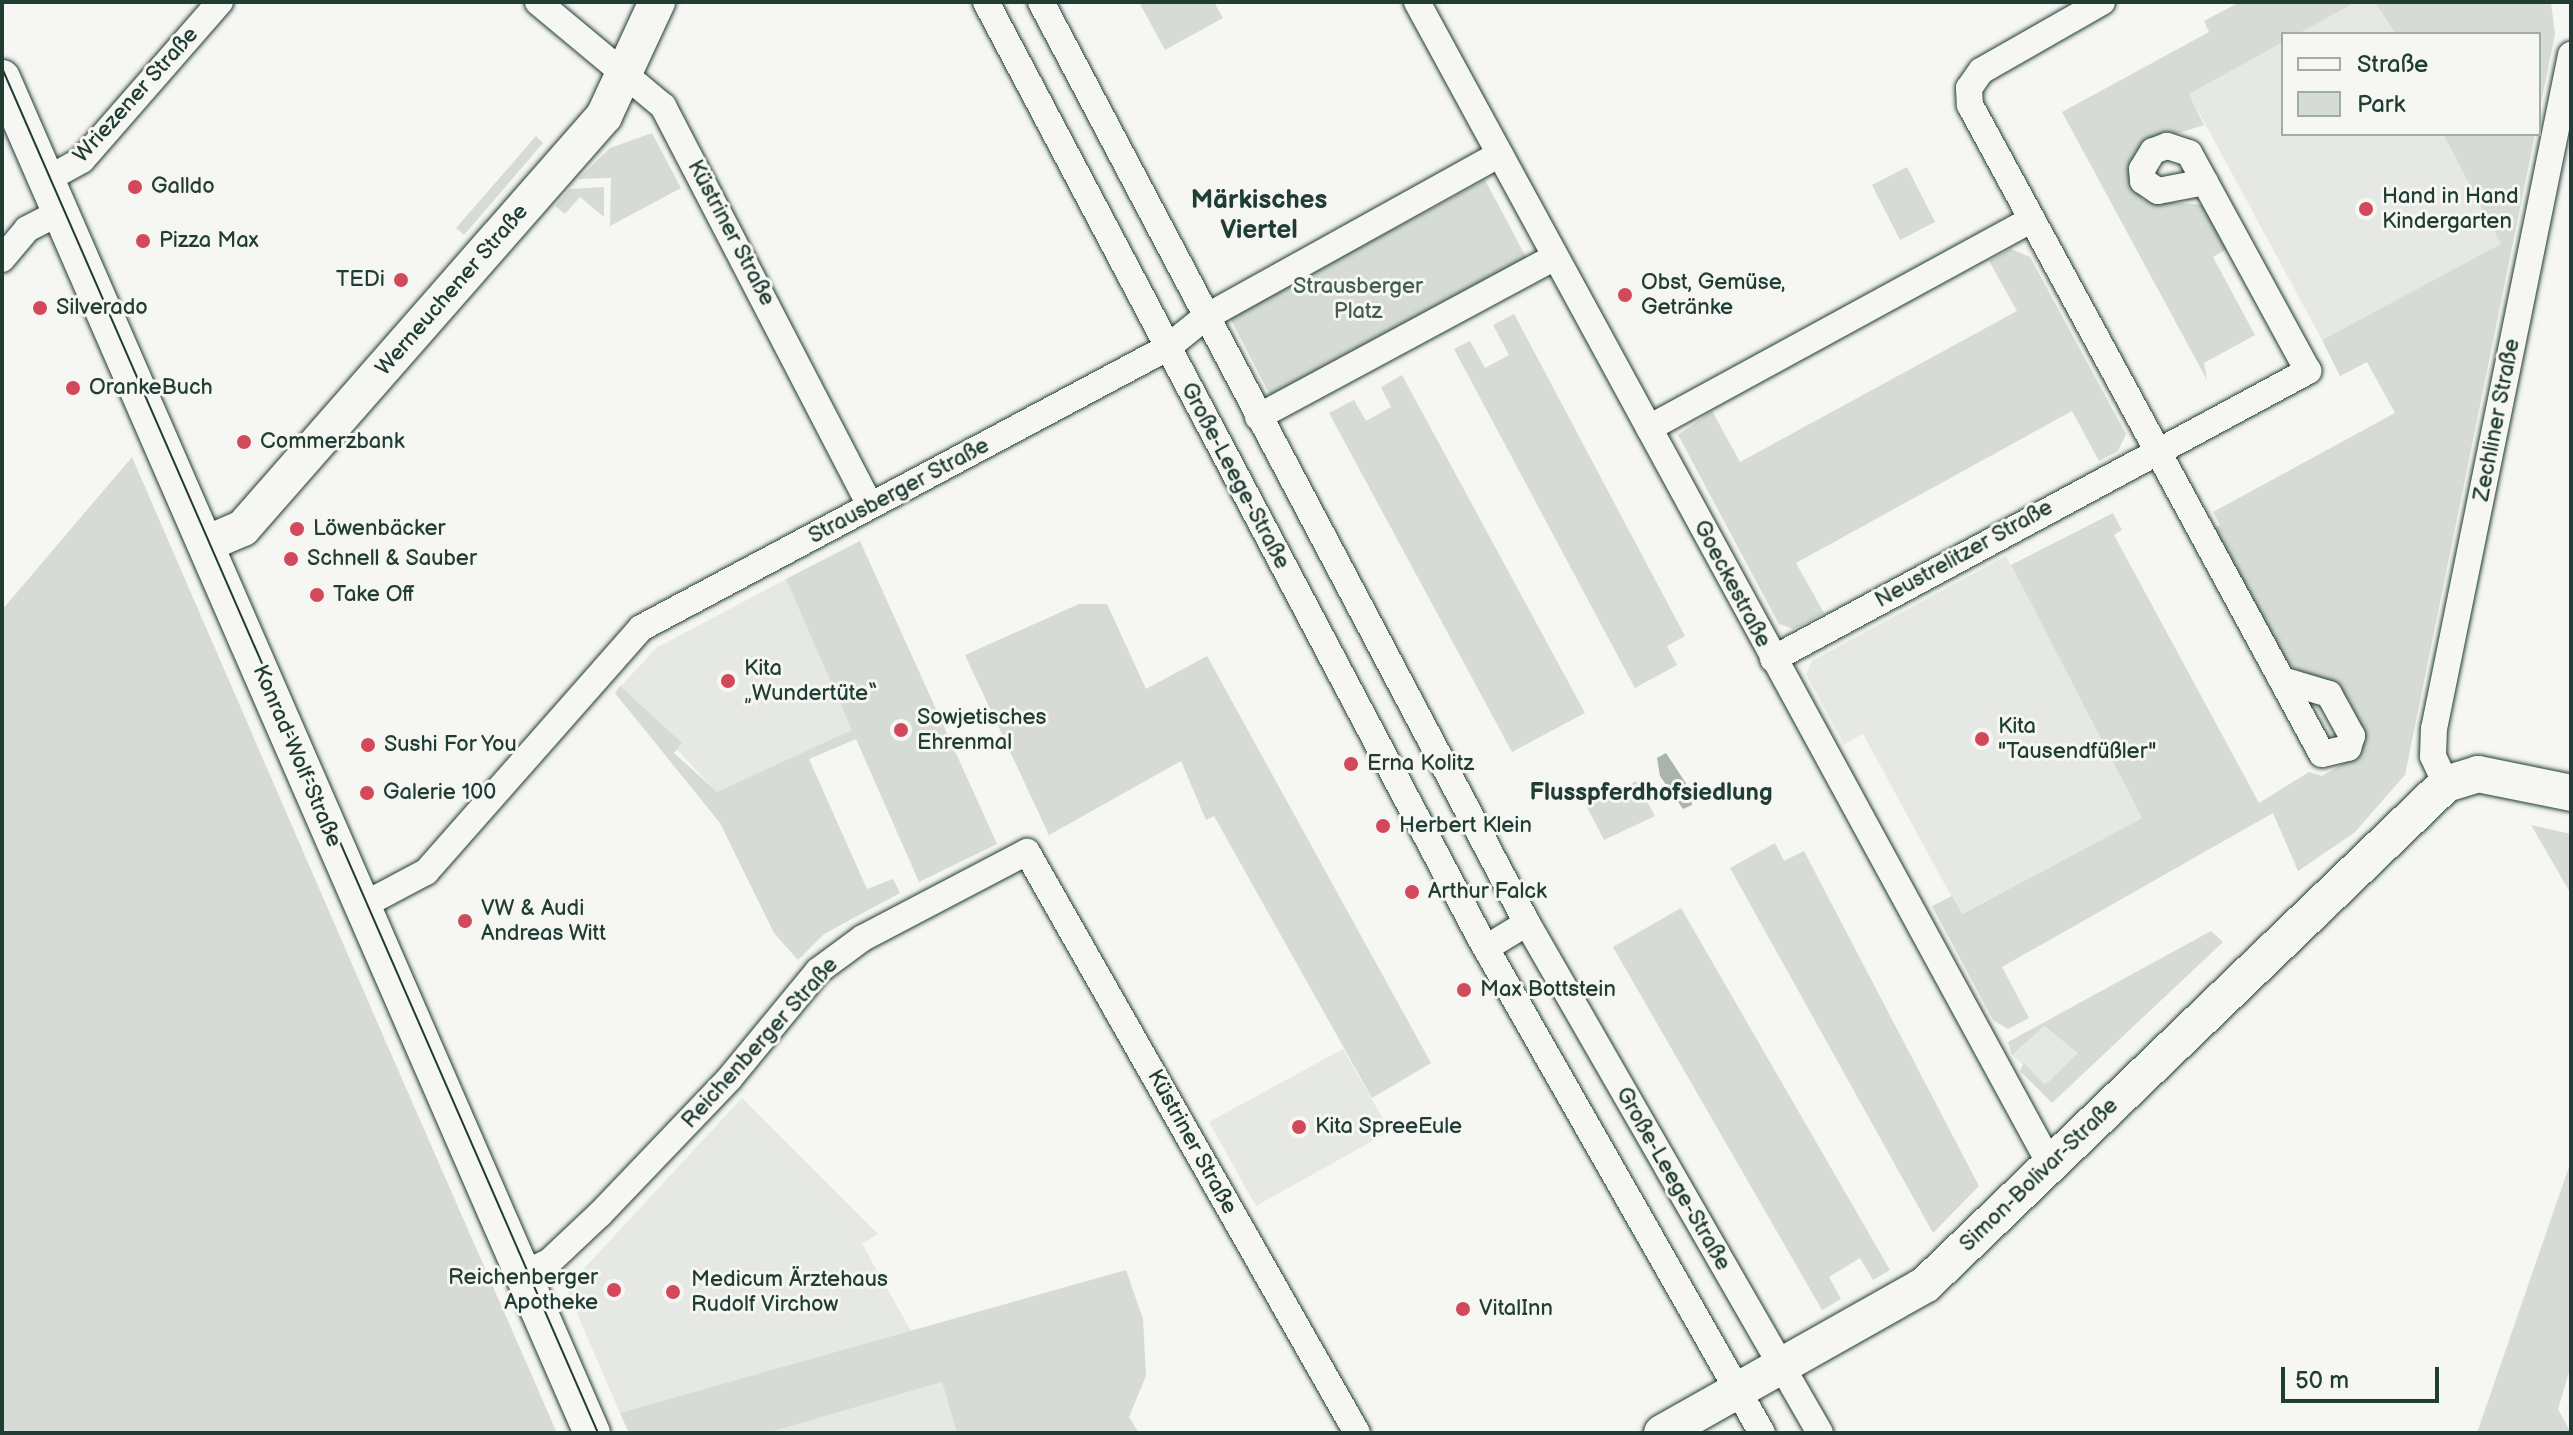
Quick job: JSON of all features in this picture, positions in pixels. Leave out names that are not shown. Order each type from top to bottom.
[{"type":"street","name":"Wriezener Straße","points":[[2,259],[82,160],[220,2]]},
{"type":"street","name":"Küstriner Straße","points":[[538,2],[663,106],[870,506]]},
{"type":"street","name":"Werneuchener Straße","points":[[206,544],[247,524],[604,116],[657,2]]},
{"type":"street","name":"Große-Leege-Straße","points":[[986,2],[1486,948],[1762,1433]]},
{"type":"street","name":"Große-Leege-Straße","points":[[1041,2],[1204,318],[1527,923],[1820,1433]]},
{"type":"street","name":"Goeckestraße","points":[[1417,2],[2050,1164]]},
{"type":"street","points":[[2102,2],[1981,71],[1969,88],[1970,105],[2282,680]]},
{"type":"street","name":"Zechliner Straße","points":[[2446,784],[2433,756],[2434,729],[2571,55]]},
{"type":"street","name":"Konrad-Wolf-Straße","points":[[2,78],[592,1433]]},
{"type":"street","name":"Strausberger Straße","points":[[362,906],[426,872],[641,628],[1167,348],[1204,318],[1500,154]]},
{"type":"street","name":"Neustrelitzer Straße","points":[[1773,659],[2155,449],[2308,371],[2205,182]]},
{"type":"street","points":[[1649,428],[2031,220]]},
{"type":"street","points":[[1258,417],[1555,257]]},
{"type":"street","points":[[2446,784],[2478,774],[2571,793]]},
{"type":"street","name":"Simon-Bolivar-Straße","points":[[1662,1433],[1926,1284],[2369,854],[2446,784]]},
{"type":"street","name":"Küstriner Straße","points":[[1027,852],[1357,1433]]},
{"type":"street","name":"Reichenberger Straße","points":[[523,1274],[549,1262],[600,1214],[729,1079],[818,971],[863,938],[1027,852]]},
{"type":"street","points":[[1486,948],[1527,923]]},
{"type":"shaded area","points":[[2356,2],[2379,3],[2395,32],[2302,32]]},
{"type":"shaded area","name":"Hand in Hand Kindergarten","points":[[2281,43],[2281,136],[2444,136],[2502,244],[2322,340],[2189,94]]},
{"type":"shaded area","name":"Kita \"Tausendfüßler\"","points":[[2006,556],[2142,818],[1961,914],[1863,734],[1844,744],[1806,674],[1812,661]]},
{"type":"shaded area","name":"Kita „Wundertüte“","points":[[786,579],[853,730],[717,793],[620,687],[656,648]]},
{"type":"shaded area","points":[[1666,753],[1689,788],[1692,805],[1683,809],[1660,776],[1657,758]]},
{"type":"shaded area","points":[[2043,1026],[2079,1053],[2045,1085],[2012,1055]]},
{"type":"shaded area","name":"Kita SpreeEule","points":[[1343,1049],[1390,1131],[1256,1206],[1209,1122]]},
{"type":"shaded area","points":[[742,1098],[878,1234],[862,1244],[911,1331],[620,1413],[566,1288]]},
{"type":"shaded area","points":[[942,1382],[957,1433],[767,1433]]},
{"type":"green space","points":[[1139,2],[1214,2],[1223,18],[1165,50]]},
{"type":"green space","points":[[2240,2],[2356,2],[2302,32],[2281,32],[2281,43],[2189,94],[2204,125],[2145,144],[2133,162],[2132,184],[2143,200],[2205,205],[2231,247],[2213,257],[2255,335],[2204,363],[2207,380],[2062,112],[2209,32],[2204,21]]},
{"type":"green space","points":[[2375,2],[2551,2],[2555,34],[2541,103],[2541,32],[2395,32]]},
{"type":"green space","points":[[652,133],[681,188],[610,226],[611,178],[578,179],[610,148]]},
{"type":"green space","points":[[536,136],[543,143],[464,235],[456,228]]},
{"type":"green space","points":[[2444,136],[2535,136],[2405,775],[2354,833],[2298,871],[2273,813],[2002,967],[2029,1018],[2008,1029],[1993,1020],[1932,906],[1952,896],[1962,914],[2142,818],[2011,565],[2113,513],[2122,530],[2114,535],[2259,803],[2309,772],[2322,776],[2357,756],[2365,735],[2349,700],[2284,661],[2211,530],[2220,525],[2213,512],[2395,413],[2367,362],[2340,376],[2322,340],[2501,244]]},
{"type":"green space","points":[[1907,167],[1935,222],[1900,240],[1872,185]]},
{"type":"green space","name":"Strausberger Platz","points":[[1485,180],[1526,257],[1270,395],[1230,318]]},
{"type":"green space","points":[[604,187],[604,217],[580,197],[565,214],[555,206],[570,189]]},
{"type":"green space","points":[[2011,249],[2030,257],[2126,434],[2118,451],[2099,461],[2072,411],[1796,563],[1824,613],[1793,629],[1779,624],[1678,435],[1712,411],[1740,462],[2017,311],[1989,261]]},
{"type":"green space","points":[[1514,314],[1685,636],[1667,646],[1677,665],[1635,688],[1454,349],[1470,341],[1485,368],[1509,355],[1493,325]]},
{"type":"green space","points":[[1402,375],[1585,713],[1512,752],[1329,413],[1354,400],[1366,421],[1391,407],[1381,387]]},
{"type":"green space","points":[[132,457],[557,1433],[2,1433],[2,610]]},
{"type":"green space","points":[[860,541],[997,844],[919,882],[856,739],[809,759],[867,889],[893,879],[900,893],[824,934],[798,960],[774,933],[720,823],[615,693],[620,686],[682,743],[674,753],[717,792],[852,730],[786,579]]},
{"type":"green space","points":[[1079,604],[1107,604],[1146,689],[1207,656],[1431,1063],[1372,1098],[1214,816],[1206,820],[1181,761],[1049,835],[965,655]]},
{"type":"green space","points":[[1636,781],[1655,816],[1604,840],[1587,807]]},
{"type":"green space","points":[[2531,825],[2571,834],[2571,894]]},
{"type":"green space","points":[[1775,843],[1784,861],[1804,851],[1979,1186],[1933,1233],[1730,868]]},
{"type":"green space","points":[[1681,908],[1890,1270],[1873,1280],[1860,1258],[1829,1277],[1841,1299],[1822,1310],[1613,947]]},
{"type":"green space","points":[[2211,931],[2223,942],[2052,1103],[2020,1071],[2024,1063],[2045,1085],[2078,1053],[2044,1026],[2012,1055],[2008,1042]]},
{"type":"green space","points":[[2571,1161],[2571,1366],[2558,1409],[2571,1433],[2477,1433]]},
{"type":"green space","points":[[1126,1270],[1143,1319],[1146,1376],[1129,1417],[1139,1433],[957,1433],[942,1382],[767,1433],[629,1433],[620,1413]]},
{"type":"tram line","points":[[2,68],[598,1433]]},
{"type":"place","name":"Galldo","points":[[135,187]]},
{"type":"place","name":"Hand in Hand Kindergarten","points":[[2366,209]]},
{"type":"place","name":"Pizza Max","points":[[143,241]]},
{"type":"place","name":"TEDi","points":[[401,280]]},
{"type":"place","name":"Obst, Gemüse, Getränke","points":[[1625,295]]},
{"type":"place","name":"Silverado","points":[[40,308]]},
{"type":"place","name":"OrankeBuch","points":[[73,388]]},
{"type":"place","name":"Commerzbank","points":[[244,442]]},
{"type":"place","name":"Löwenbäcker","points":[[297,529]]},
{"type":"place","name":"Schnell & Sauber","points":[[291,559]]},
{"type":"place","name":"Take Off","points":[[317,595]]},
{"type":"place","name":"Kita „Wundertüte“","points":[[728,681]]},
{"type":"place","name":"Sowjetisches Ehrenmal","points":[[901,730]]},
{"type":"place","name":"Kita \"Tausendfüßler\"","points":[[1982,739]]},
{"type":"place","name":"Sushi For You","points":[[368,745]]},
{"type":"place","name":"Erna Kolitz","points":[[1351,764]]},
{"type":"place","name":"Galerie 100","points":[[367,793]]},
{"type":"place","name":"Herbert Klein","points":[[1383,826]]},
{"type":"place","name":"Arthur Falck","points":[[1412,892]]},
{"type":"place","name":"VW & Audi Andreas Witt","points":[[465,921]]},
{"type":"place","name":"Max Bottstein","points":[[1464,990]]},
{"type":"place","name":"Kita SpreeEule","points":[[1299,1127]]},
{"type":"place","name":"Reichenberger Apotheke","points":[[614,1290]]},
{"type":"place","name":"Medicum Ärztehaus Rudolf Virchow","points":[[673,1292]]},
{"type":"place","name":"VitalInn","points":[[1463,1309]]},
{"type":"district","name":"Märkisches Viertel","points":[[1259,216]]},
{"type":"district","name":"Flusspferdhofsiedlung","points":[[1651,793]]}]
